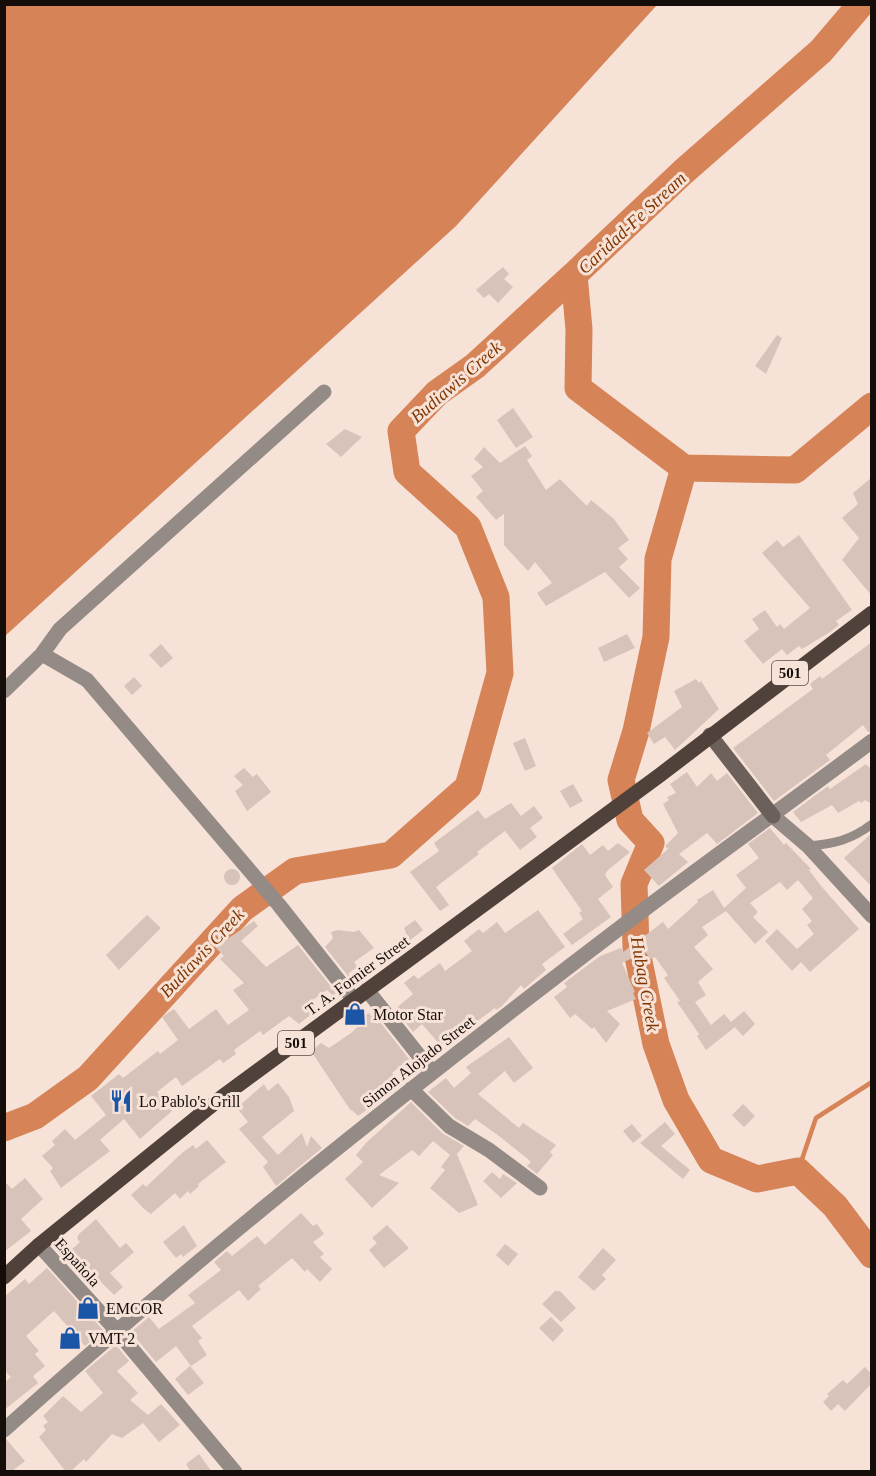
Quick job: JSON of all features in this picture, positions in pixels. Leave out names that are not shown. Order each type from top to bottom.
[{"type":"main road","name":"501","points":[[710,735],[872,613]]},
{"type":"main road","name":"T. A. Fornier Street","points":[[4,1276],[222,1097],[660,775],[710,735]]},
{"type":"street","points":[[4,691],[42,654],[60,629],[324,392]]},
{"type":"street","points":[[42,654],[87,680],[279,905],[354,1000]]},
{"type":"street","points":[[710,735],[773,816],[808,846],[872,916]]},
{"type":"street","name":"Simon Alojado Street","points":[[4,1431],[116,1330],[432,1071],[620,927],[872,741]]},
{"type":"street","points":[[367,990],[432,1071]]},
{"type":"street","points":[[411,1089],[449,1126],[489,1150],[540,1188]]},
{"type":"street","name":"Española","points":[[39,1245],[116,1330],[236,1472]]},
{"type":"lane","points":[[808,846],[838,843],[856,836],[872,824]]},
{"type":"shaded area","points":[[5,4],[657,5],[456,226],[5,636]]},
{"type":"building","points":[[503,267],[509,274],[504,279],[513,287],[498,303],[489,294],[484,298],[476,290]]},
{"type":"building","points":[[777,335],[782,338],[766,374],[755,366]]},
{"type":"building","points":[[513,408],[533,437],[516,448],[497,420]]},
{"type":"building","points":[[345,429],[362,437],[341,457],[326,444]]},
{"type":"building","points":[[525,446],[532,456],[527,460],[546,490],[560,479],[587,506],[591,500],[614,519],[629,540],[618,548],[628,559],[619,567],[640,588],[629,598],[605,572],[546,606],[537,593],[552,583],[535,562],[528,571],[504,545],[504,514],[496,520],[476,497],[483,491],[471,476],[483,467],[474,459],[484,447],[500,463]]},
{"type":"building","points":[[872,477],[872,596],[842,560],[859,538],[842,518],[858,504],[853,493]]},
{"type":"building","points":[[799,535],[852,610],[836,621],[839,625],[802,649],[799,646],[787,655],[782,649],[763,664],[744,641],[759,629],[752,619],[765,610],[777,627],[780,624],[784,629],[810,608],[762,553],[777,540],[783,547]]},
{"type":"building","points":[[627,634],[635,648],[604,662],[598,648]]},
{"type":"building","points":[[872,642],[872,731],[868,732],[863,725],[826,755],[830,760],[774,801],[733,748],[813,689],[810,684],[820,676],[822,679]]},
{"type":"building","points":[[161,644],[173,658],[161,668],[149,655]]},
{"type":"building","points":[[134,677],[142,686],[132,695],[124,686]]},
{"type":"building","points":[[696,679],[699,683],[701,681],[719,709],[675,750],[665,737],[654,744],[647,733],[682,707],[674,691]]},
{"type":"building","points":[[525,738],[536,766],[525,771],[513,743]]},
{"type":"building","points":[[866,764],[872,770],[872,804],[865,800],[861,803],[859,801],[838,813],[832,805],[801,822],[793,812],[828,786],[830,789]]},
{"type":"building","points":[[244,768],[253,777],[257,774],[271,792],[247,811],[235,791],[243,785],[234,776]]},
{"type":"building","points":[[687,772],[697,787],[711,773],[717,781],[727,773],[758,813],[717,844],[707,833],[679,854],[688,862],[659,886],[644,870],[668,849],[665,846],[678,833],[663,804],[669,800],[667,797],[676,793],[670,784]]},
{"type":"building","points":[[573,784],[583,801],[570,808],[560,791]]},
{"type":"building","points":[[511,803],[521,816],[534,806],[543,818],[530,828],[537,837],[520,850],[505,831],[477,852],[479,854],[436,887],[449,905],[440,911],[410,872],[439,851],[434,843],[478,810],[485,819]]},
{"type":"building","points":[[770,828],[784,845],[786,843],[811,869],[809,870],[821,886],[859,929],[810,972],[801,962],[792,971],[765,941],[777,929],[797,949],[814,934],[807,925],[812,921],[802,909],[813,898],[798,880],[787,890],[780,882],[750,903],[758,912],[753,917],[768,932],[755,944],[726,911],[702,927],[708,935],[694,947],[713,969],[698,982],[706,995],[695,1002],[711,1025],[724,1014],[731,1022],[744,1011],[755,1024],[743,1036],[735,1027],[706,1050],[697,1036],[699,1034],[677,1002],[680,1001],[664,978],[668,975],[655,957],[651,959],[645,952],[622,963],[636,999],[607,1011],[620,1024],[606,1043],[594,1027],[592,1029],[575,1014],[570,1018],[554,997],[567,987],[564,983],[600,956],[621,948],[623,952],[663,922],[668,929],[698,902],[697,900],[713,890],[724,908],[746,888],[736,875],[759,858],[748,844]]},
{"type":"building","points":[[872,833],[872,887],[844,858]]},
{"type":"building","points":[[618,843],[630,852],[607,871],[605,875],[613,887],[598,899],[611,917],[572,945],[563,934],[583,919],[579,913],[582,911],[552,868],[582,844],[590,855],[603,845],[608,851]]},
{"type":"building","points":[[232,869],[240,877],[232,885],[224,877]]},
{"type":"building","points":[[538,910],[565,947],[542,964],[546,970],[524,989],[521,985],[502,1006],[496,1010],[495,1008],[472,1025],[474,1028],[460,1039],[456,1034],[441,1046],[422,1024],[413,1032],[395,1009],[413,994],[404,983],[414,975],[418,979],[440,963],[445,971],[472,951],[464,941],[479,929],[483,933],[497,922],[505,933]]},
{"type":"building","points":[[147,915],[161,928],[119,970],[106,955]]},
{"type":"building","points":[[415,920],[423,930],[409,941],[404,928]]},
{"type":"building","points":[[254,921],[258,926],[241,941],[266,967],[298,945],[336,993],[333,996],[327,990],[306,1005],[313,1013],[299,1024],[289,1016],[263,1035],[260,1031],[234,1050],[236,1054],[223,1063],[220,1059],[182,1086],[176,1077],[157,1092],[172,1111],[140,1139],[124,1119],[100,1140],[110,1151],[61,1188],[50,1171],[53,1168],[42,1156],[55,1145],[52,1141],[65,1129],[75,1140],[106,1115],[91,1096],[119,1074],[123,1078],[158,1051],[160,1054],[178,1040],[162,1017],[174,1009],[189,1029],[216,1009],[228,1025],[249,1010],[233,990],[244,983],[220,959],[224,956],[215,947]]},
{"type":"building","points":[[338,930],[354,932],[359,930],[374,948],[354,962],[357,967],[348,974],[355,979],[352,981],[325,947],[333,938],[331,932]]},
{"type":"building","points":[[369,1013],[377,1024],[380,1022],[409,1059],[392,1073],[402,1085],[358,1116],[351,1111],[311,1051],[321,1043],[329,1048],[351,1033],[361,1024],[359,1020]]},
{"type":"building","points":[[509,1037],[533,1068],[514,1083],[505,1071],[478,1094],[519,1128],[523,1123],[556,1145],[550,1152],[553,1155],[537,1174],[527,1166],[531,1162],[528,1159],[499,1136],[475,1119],[468,1126],[455,1118],[428,1092],[446,1078],[454,1088],[471,1073],[466,1067]]},
{"type":"building","points":[[278,1083],[289,1097],[294,1111],[262,1137],[278,1155],[302,1133],[307,1147],[311,1136],[322,1148],[276,1186],[263,1167],[268,1162],[239,1129],[248,1122],[237,1108],[264,1084],[268,1091]]},
{"type":"building","points":[[411,1102],[442,1133],[464,1146],[457,1154],[478,1205],[459,1213],[430,1188],[445,1170],[441,1167],[450,1155],[433,1141],[419,1156],[412,1150],[379,1175],[399,1183],[372,1208],[345,1179],[363,1162],[356,1155],[366,1143]]},
{"type":"building","points":[[743,1104],[755,1116],[744,1127],[732,1115]]},
{"type":"building","points":[[665,1122],[675,1134],[661,1146],[690,1170],[683,1179],[640,1143]]},
{"type":"building","points":[[632,1124],[642,1136],[633,1143],[623,1131]]},
{"type":"building","points":[[207,1140],[226,1162],[198,1184],[199,1186],[190,1194],[188,1191],[180,1199],[175,1193],[151,1214],[131,1195],[143,1184],[146,1187],[193,1145],[196,1149]]},
{"type":"building","points":[[492,1172],[500,1179],[503,1174],[517,1183],[501,1198],[483,1181]]},
{"type":"building","points":[[25,1178],[43,1199],[21,1219],[31,1231],[4,1252],[4,1181],[12,1189]]},
{"type":"building","points":[[301,1213],[313,1226],[317,1224],[324,1234],[313,1242],[324,1254],[320,1257],[332,1269],[320,1282],[307,1269],[305,1272],[292,1258],[258,1286],[261,1289],[248,1301],[239,1290],[192,1326],[202,1338],[198,1341],[207,1355],[191,1366],[176,1346],[156,1362],[131,1332],[149,1317],[159,1329],[195,1303],[188,1295],[221,1270],[214,1262],[227,1251],[232,1256],[257,1236],[265,1245]]},
{"type":"building","points":[[96,1219],[120,1248],[126,1243],[134,1252],[110,1273],[123,1287],[114,1295],[70,1251],[80,1242],[77,1238],[79,1234]]},
{"type":"building","points":[[184,1225],[197,1246],[183,1257],[181,1254],[176,1258],[163,1242]]},
{"type":"building","points":[[387,1225],[409,1248],[384,1268],[369,1250],[377,1243],[372,1238]]},
{"type":"building","points":[[505,1244],[518,1254],[508,1266],[496,1255]]},
{"type":"building","points":[[603,1248],[616,1260],[602,1275],[606,1279],[594,1291],[578,1277]]},
{"type":"building","points":[[47,1268],[103,1330],[85,1346],[54,1311],[26,1336],[39,1351],[35,1354],[45,1366],[33,1376],[38,1383],[4,1410],[4,1383],[11,1377],[4,1370],[4,1297],[25,1279],[29,1284]]},
{"type":"building","points":[[555,1291],[560,1291],[576,1308],[561,1322],[542,1304]]},
{"type":"building","points":[[551,1317],[564,1330],[553,1342],[539,1328]]},
{"type":"building","points":[[116,1345],[129,1361],[117,1371],[138,1393],[130,1400],[148,1415],[161,1404],[180,1425],[159,1442],[143,1423],[122,1438],[112,1434],[86,1462],[84,1459],[70,1472],[66,1472],[39,1437],[46,1430],[43,1426],[48,1422],[43,1416],[63,1396],[81,1412],[103,1393],[85,1371]]},
{"type":"building","points":[[190,1366],[204,1383],[188,1395],[175,1379]]},
{"type":"building","points":[[865,1367],[872,1375],[872,1383],[845,1411],[838,1404],[831,1411],[823,1402],[829,1396],[827,1394],[843,1380],[847,1384]]},
{"type":"building","points":[[6,1439],[25,1461],[11,1472],[4,1472]]},
{"type":"building","points":[[199,1454],[212,1472],[191,1472],[186,1464]]},
{"type":"waterway","name":"Caridad-Fe Stream","points":[[861,4],[821,51],[683,172],[574,275],[579,329],[578,388],[684,468],[795,470],[872,406]]},
{"type":"waterway","name":"Budiawis Creek","points":[[4,1128],[35,1116],[88,1078],[242,909],[295,871],[391,855],[468,787],[500,673],[496,597],[468,527],[407,472],[401,431],[437,393],[475,366],[574,275]]},
{"type":"waterway","name":"Hubag Creek","points":[[684,468],[658,559],[656,637],[636,731],[621,780],[630,820],[651,843],[634,884],[636,947],[656,1044],[676,1100],[711,1160],[757,1179],[798,1171],[835,1206],[872,1255]]},
{"type":"waterway","points":[[798,1171],[816,1118],[872,1082]]},
{"type":"place","name":"Motor Star","points":[[355,1014]]},
{"type":"place","name":"Lo Pablo's Grill","points":[[121,1101]]},
{"type":"place","name":"EMCOR","points":[[88,1308]]},
{"type":"place","name":"VMT 2","points":[[70,1338]]}]
